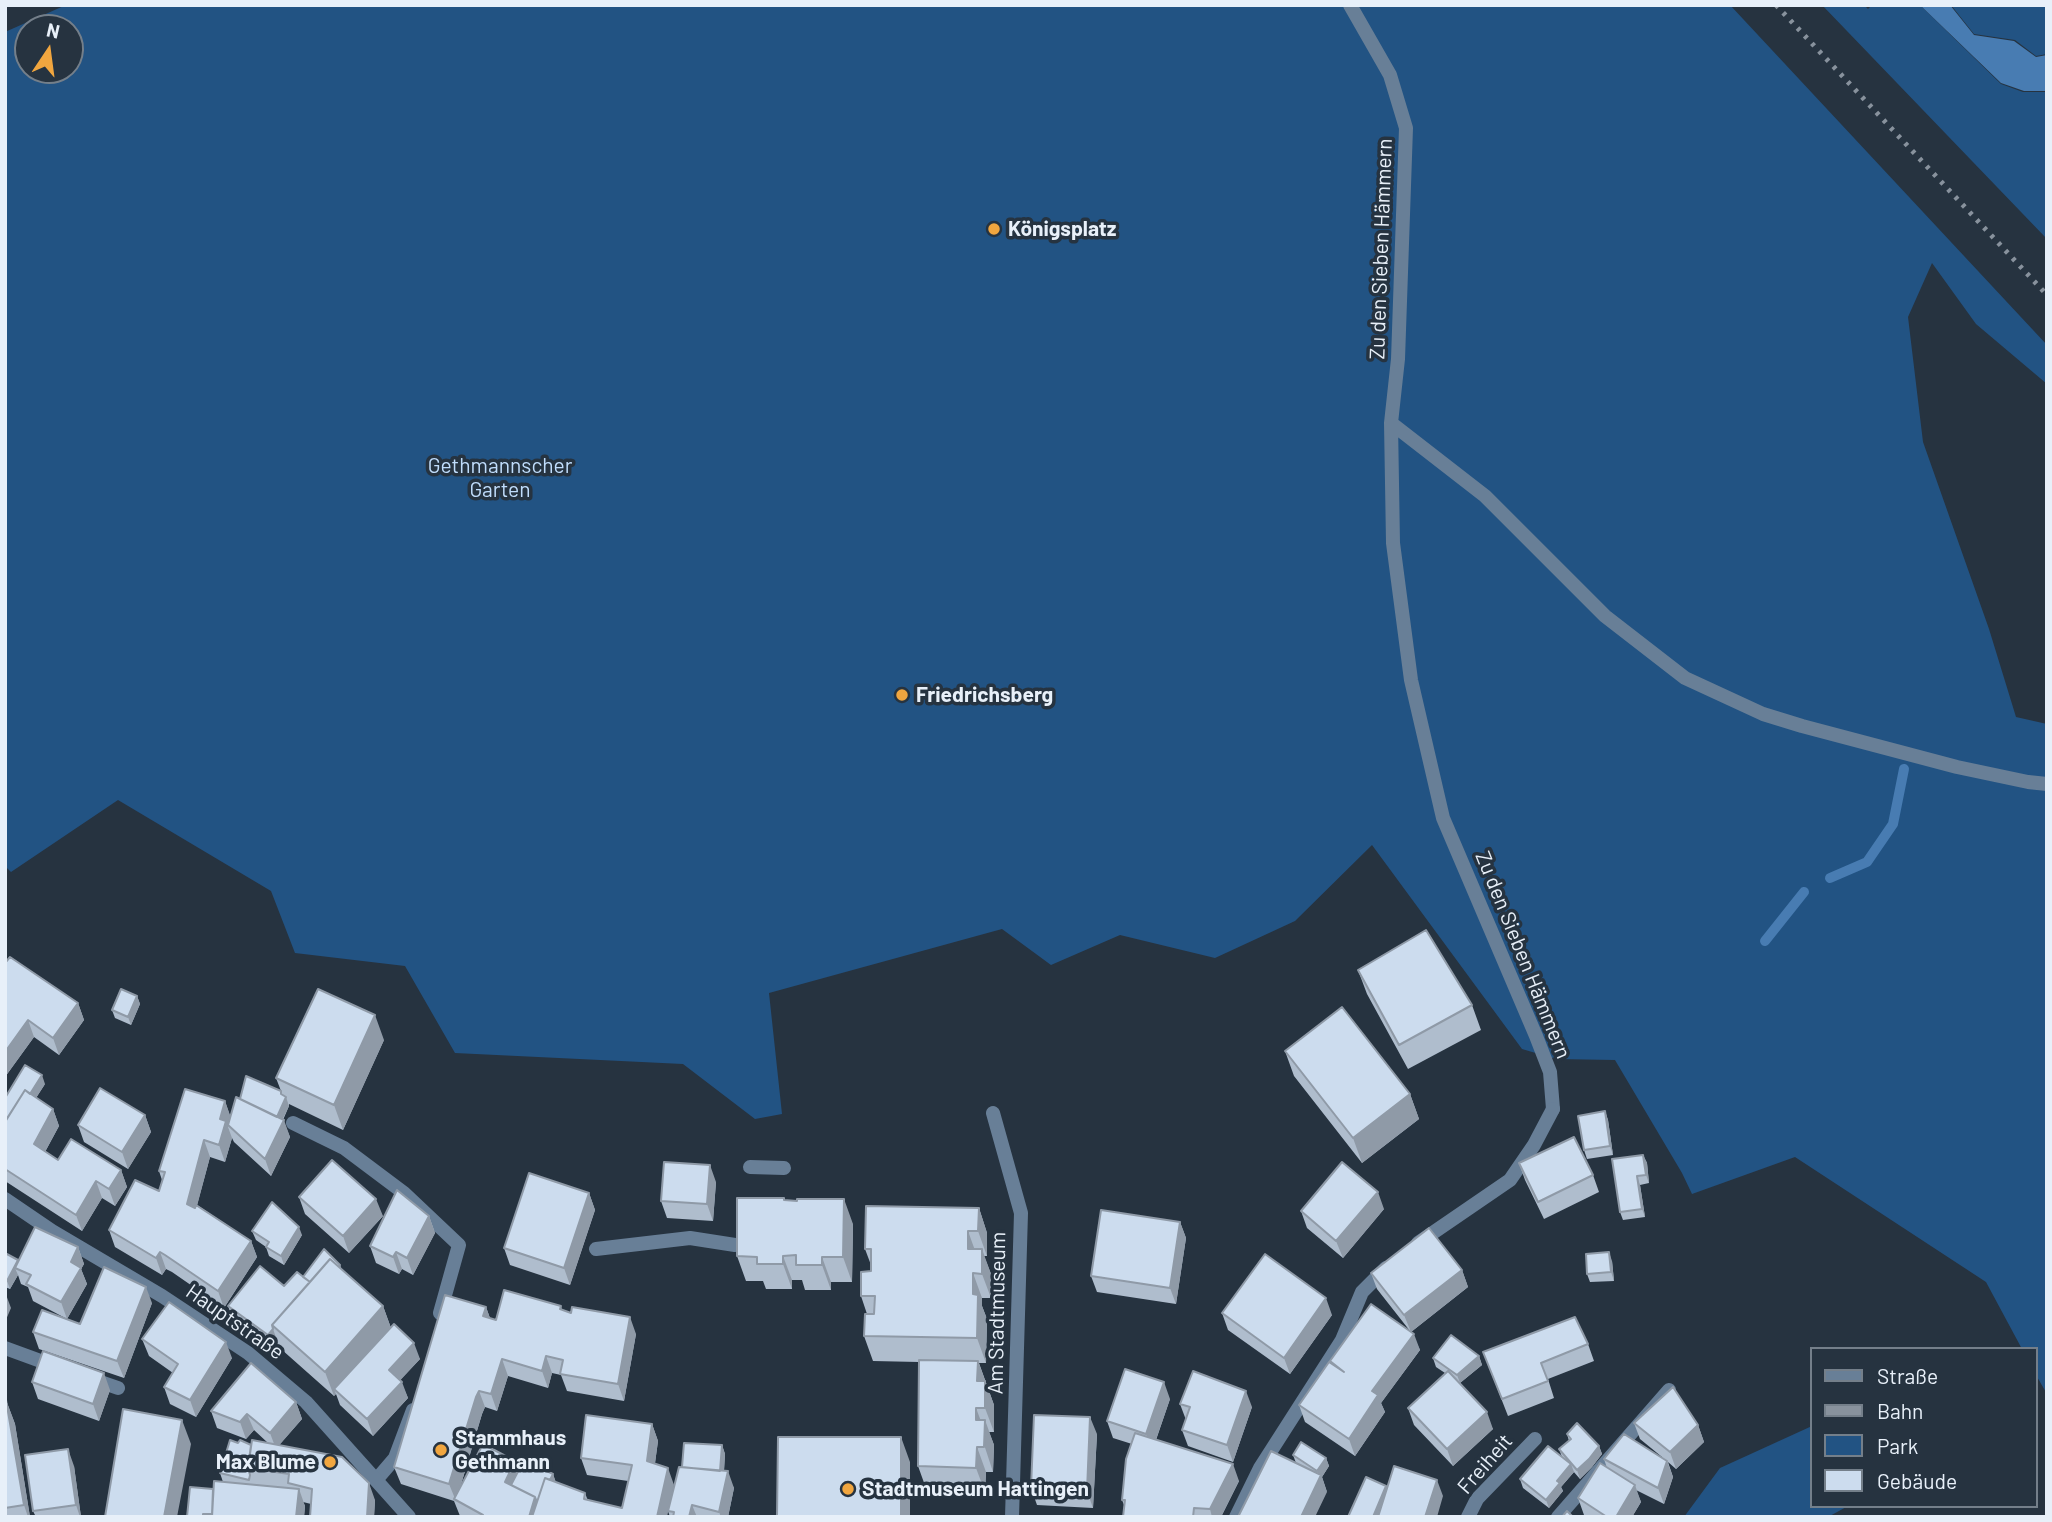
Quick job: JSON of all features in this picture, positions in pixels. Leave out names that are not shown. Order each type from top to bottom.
[{"type":"street","name":"Zu den Sieben Hämmern","points":[[1236,1517],[1260,1468],[1342,1340],[1362,1292],[1401,1254],[1510,1180],[1534,1145],[1553,1109],[1550,1072],[1443,818],[1411,680],[1393,543],[1391,424],[1398,359],[1406,128],[1390,75],[1350,5]]},
{"type":"street","points":[[1391,424],[1485,496],[1605,617],[1685,678],[1763,714],[1802,726],[1957,767],[2047,784]]},
{"type":"street","name":"Am Stadtmuseum","points":[[993,1113],[1021,1213],[1012,1517]]},
{"type":"street","points":[[293,1123],[344,1148],[404,1193],[459,1245],[435,1331]]},
{"type":"street","points":[[750,1167],[784,1168]]},
{"type":"street","name":"Hauptstraße","points":[[5,1199],[52,1231],[162,1296],[248,1353],[306,1402],[409,1517]]},
{"type":"street","points":[[596,1249],[690,1238],[735,1245]]},
{"type":"street","points":[[5,1348],[118,1388]]},
{"type":"street","points":[[1558,1517],[1669,1390]]},
{"type":"street","points":[[377,1479],[395,1458],[416,1397]]},
{"type":"street","name":"Freiheit","points":[[1468,1517],[1477,1499],[1535,1439]]},
{"type":"green space","name":"Gethmannscher Garten","points":[[66,5],[1730,5],[2047,345],[2047,384],[1976,324],[1932,263],[1908,317],[1923,442],[1989,629],[2016,717],[2047,724],[2047,1394],[2038,1378],[2038,1347],[2021,1347],[1986,1282],[1795,1157],[1692,1194],[1615,1060],[1556,1059],[1522,1049],[1372,845],[1295,921],[1215,958],[1120,935],[1051,965],[1002,929],[769,993],[782,1114],[755,1119],[683,1064],[455,1053],[405,966],[295,953],[271,891],[118,800],[11,872],[5,866],[5,32],[14,28],[14,84],[84,84],[84,14],[46,14]]},
{"type":"green space","points":[[1822,5],[1864,5],[1868,9],[1872,5],[1921,6],[2001,84],[2023,92],[2047,92],[2047,239]]},
{"type":"green space","points":[[1951,5],[2047,5],[2047,54],[2036,56],[2015,40],[1974,34]]},
{"type":"green space","points":[[1811,1426],[1811,1508],[1844,1508],[1828,1517],[1684,1517],[1720,1468]]},
{"type":"shaded area","points":[[1920,5],[1950,5],[1974,35],[2014,41],[2036,57],[2047,55],[2047,91],[2024,91],[2001,83]]},
{"type":"building","points":[[1426,930],[1472,1005],[1399,1045],[1358,970]]},
{"type":"building","points":[[10,957],[78,1003],[53,1038],[28,1020],[5,1052],[5,963]]},
{"type":"building","points":[[121,989],[137,996],[128,1017],[112,1010]]},
{"type":"building","points":[[318,989],[375,1015],[334,1105],[276,1078]]},
{"type":"building","points":[[1342,1007],[1410,1094],[1353,1138],[1285,1051]]},
{"type":"building","points":[[25,1065],[42,1075],[30,1094],[25,1090],[5,1120],[5,1098]]},
{"type":"building","points":[[246,1076],[281,1091],[286,1097],[277,1117],[240,1099]]},
{"type":"building","points":[[100,1088],[145,1115],[122,1152],[78,1125]]},
{"type":"building","points":[[185,1089],[225,1101],[220,1119],[226,1121],[219,1145],[204,1140],[187,1204],[195,1208],[196,1205],[251,1241],[218,1291],[160,1252],[156,1258],[109,1230],[135,1180],[159,1191],[165,1172],[159,1171]]},
{"type":"building","points":[[25,1090],[53,1109],[34,1144],[58,1160],[71,1139],[121,1170],[109,1189],[96,1181],[76,1215],[5,1169],[5,1122]]},
{"type":"building","points":[[236,1097],[284,1120],[265,1159],[228,1125]]},
{"type":"building","points":[[1605,1111],[1610,1146],[1584,1150],[1578,1116]]},
{"type":"building","points":[[1574,1137],[1593,1175],[1538,1202],[1519,1163]]},
{"type":"building","points":[[1643,1155],[1646,1175],[1637,1176],[1642,1209],[1620,1212],[1612,1159]]},
{"type":"building","points":[[332,1160],[376,1199],[343,1236],[299,1197]]},
{"type":"building","points":[[664,1162],[710,1165],[707,1204],[661,1201]]},
{"type":"building","points":[[1342,1162],[1378,1192],[1336,1241],[1301,1211]]},
{"type":"building","points":[[529,1173],[589,1193],[564,1268],[504,1248]]},
{"type":"building","points":[[397,1190],[429,1216],[407,1258],[396,1252],[393,1257],[370,1246]]},
{"type":"building","points":[[737,1198],[784,1198],[797,1201],[844,1199],[843,1257],[822,1257],[822,1265],[796,1265],[796,1255],[783,1256],[783,1264],[757,1264],[757,1257],[737,1256]]},
{"type":"building","points":[[272,1202],[299,1227],[281,1256],[266,1247],[269,1242],[252,1231]]},
{"type":"building","points":[[866,1206],[979,1208],[978,1231],[968,1231],[968,1249],[982,1249],[982,1274],[973,1273],[973,1294],[978,1295],[977,1338],[864,1336],[865,1314],[874,1314],[875,1296],[861,1296],[861,1272],[871,1271],[871,1249],[865,1249]]},
{"type":"building","points":[[1101,1210],[1180,1222],[1170,1288],[1091,1276]]},
{"type":"building","points":[[35,1227],[78,1247],[71,1262],[81,1268],[61,1302],[26,1284],[31,1275],[15,1268]]},
{"type":"building","points":[[1429,1228],[1462,1270],[1404,1315],[1371,1273]]},
{"type":"building","points":[[324,1249],[340,1265],[339,1267],[330,1259],[310,1282],[303,1277]]},
{"type":"building","points":[[1609,1252],[1611,1272],[1587,1274],[1586,1254]]},
{"type":"building","points":[[5,1253],[18,1260],[7,1281],[5,1280]]},
{"type":"building","points":[[1265,1254],[1326,1298],[1284,1358],[1222,1313]]},
{"type":"building","points":[[330,1259],[383,1306],[325,1372],[272,1325]]},
{"type":"building","points":[[260,1266],[284,1286],[297,1272],[310,1282],[272,1325],[273,1329],[268,1335],[228,1306]]},
{"type":"building","points":[[104,1267],[146,1287],[117,1361],[33,1332],[42,1310],[80,1324]]},
{"type":"building","points":[[504,1290],[561,1306],[560,1309],[571,1313],[572,1307],[630,1317],[618,1384],[560,1374],[563,1360],[546,1356],[542,1371],[502,1359],[491,1394],[479,1391],[476,1397],[449,1484],[394,1467],[445,1295],[486,1307],[483,1316],[496,1320]]},
{"type":"building","points":[[169,1302],[226,1342],[190,1400],[164,1387],[178,1364],[142,1339]]},
{"type":"building","points":[[1371,1304],[1414,1334],[1372,1391],[1378,1395],[1349,1439],[1299,1405],[1329,1362],[1344,1372],[1330,1361]]},
{"type":"building","points":[[1575,1317],[1588,1344],[1541,1363],[1548,1381],[1502,1399],[1483,1352]]},
{"type":"building","points":[[394,1324],[414,1343],[389,1370],[402,1382],[367,1419],[334,1389]]},
{"type":"building","points":[[1451,1335],[1479,1356],[1457,1375],[1433,1358]]},
{"type":"building","points":[[43,1351],[104,1373],[93,1404],[32,1382]]},
{"type":"building","points":[[919,1360],[978,1361],[977,1381],[985,1381],[985,1408],[976,1408],[976,1420],[985,1420],[984,1447],[977,1447],[976,1468],[918,1466]]},
{"type":"building","points":[[251,1363],[296,1402],[270,1433],[247,1414],[240,1422],[211,1411]]},
{"type":"building","points":[[1125,1369],[1164,1382],[1146,1434],[1107,1421]]},
{"type":"building","points":[[1193,1371],[1246,1391],[1227,1445],[1182,1430],[1190,1407],[1180,1404]]},
{"type":"building","points":[[1448,1371],[1487,1412],[1447,1449],[1408,1408]]},
{"type":"building","points":[[1673,1387],[1698,1425],[1670,1452],[1634,1423]]},
{"type":"building","points":[[5,1400],[24,1505],[5,1508]]},
{"type":"building","points":[[123,1409],[182,1420],[164,1517],[105,1517]]},
{"type":"building","points":[[586,1415],[652,1424],[647,1461],[668,1468],[657,1517],[532,1517],[545,1478],[585,1493],[584,1499],[622,1508],[632,1465],[581,1458]]},
{"type":"building","points":[[1034,1415],[1090,1417],[1087,1491],[1031,1488]]},
{"type":"building","points":[[1577,1423],[1599,1446],[1577,1470],[1559,1449],[1571,1439],[1567,1434]]},
{"type":"building","points":[[1135,1433],[1233,1464],[1210,1509],[1194,1508],[1193,1517],[1123,1517],[1126,1459]]},
{"type":"building","points":[[1624,1434],[1667,1461],[1658,1488],[1604,1459]]},
{"type":"building","name":"Stadtmuseum Hattingen","points":[[778,1437],[901,1437],[901,1517],[777,1517]]},
{"type":"building","points":[[230,1440],[238,1443],[240,1440],[251,1445],[249,1480],[220,1473]]},
{"type":"building","points":[[252,1440],[342,1457],[369,1483],[367,1517],[310,1517],[312,1489],[288,1483],[289,1474],[248,1468]]},
{"type":"building","points":[[1301,1442],[1326,1458],[1317,1471],[1293,1455]]},
{"type":"building","points":[[684,1443],[722,1445],[720,1471],[682,1467]]},
{"type":"building","points":[[483,1444],[515,1461],[505,1482],[535,1497],[529,1517],[482,1517],[483,1515],[454,1499]]},
{"type":"building","points":[[1548,1446],[1571,1464],[1546,1500],[1520,1479]]},
{"type":"building","points":[[68,1449],[76,1505],[33,1511],[25,1455]]},
{"type":"building","points":[[1271,1451],[1321,1475],[1301,1517],[1238,1517]]},
{"type":"building","points":[[524,1460],[553,1474],[550,1480],[545,1478],[537,1502],[535,1497],[511,1485]]},
{"type":"building","points":[[1600,1463],[1635,1485],[1616,1517],[1607,1517],[1578,1498]]},
{"type":"building","points":[[1394,1466],[1437,1480],[1425,1517],[1378,1517]]},
{"type":"building","points":[[679,1467],[728,1471],[719,1512],[692,1505],[689,1517],[673,1517],[674,1512],[668,1511]]},
{"type":"building","points":[[1366,1477],[1386,1486],[1373,1517],[1348,1517]]},
{"type":"building","points":[[214,1481],[299,1489],[296,1517],[212,1517]]},
{"type":"building","points":[[190,1487],[213,1489],[212,1514],[187,1517]]},
{"type":"building","points":[[1567,1511],[1573,1517],[1562,1517]]},
{"type":"waterway","points":[[1830,878],[1867,862],[1893,824],[1904,769]]},
{"type":"waterway","points":[[1765,941],[1804,892]]},
{"type":"railway","points":[[1776,5],[2047,295]]},
{"type":"place","name":"Königsplatz","points":[[994,229]]},
{"type":"place","name":"Friedrichsberg","points":[[902,695]]},
{"type":"place","name":"Stammhaus Gethmann","points":[[441,1450]]},
{"type":"place","name":"Max Blume","points":[[330,1462]]},
{"type":"place","name":"Stadtmuseum Hattingen","points":[[848,1489]]}]
